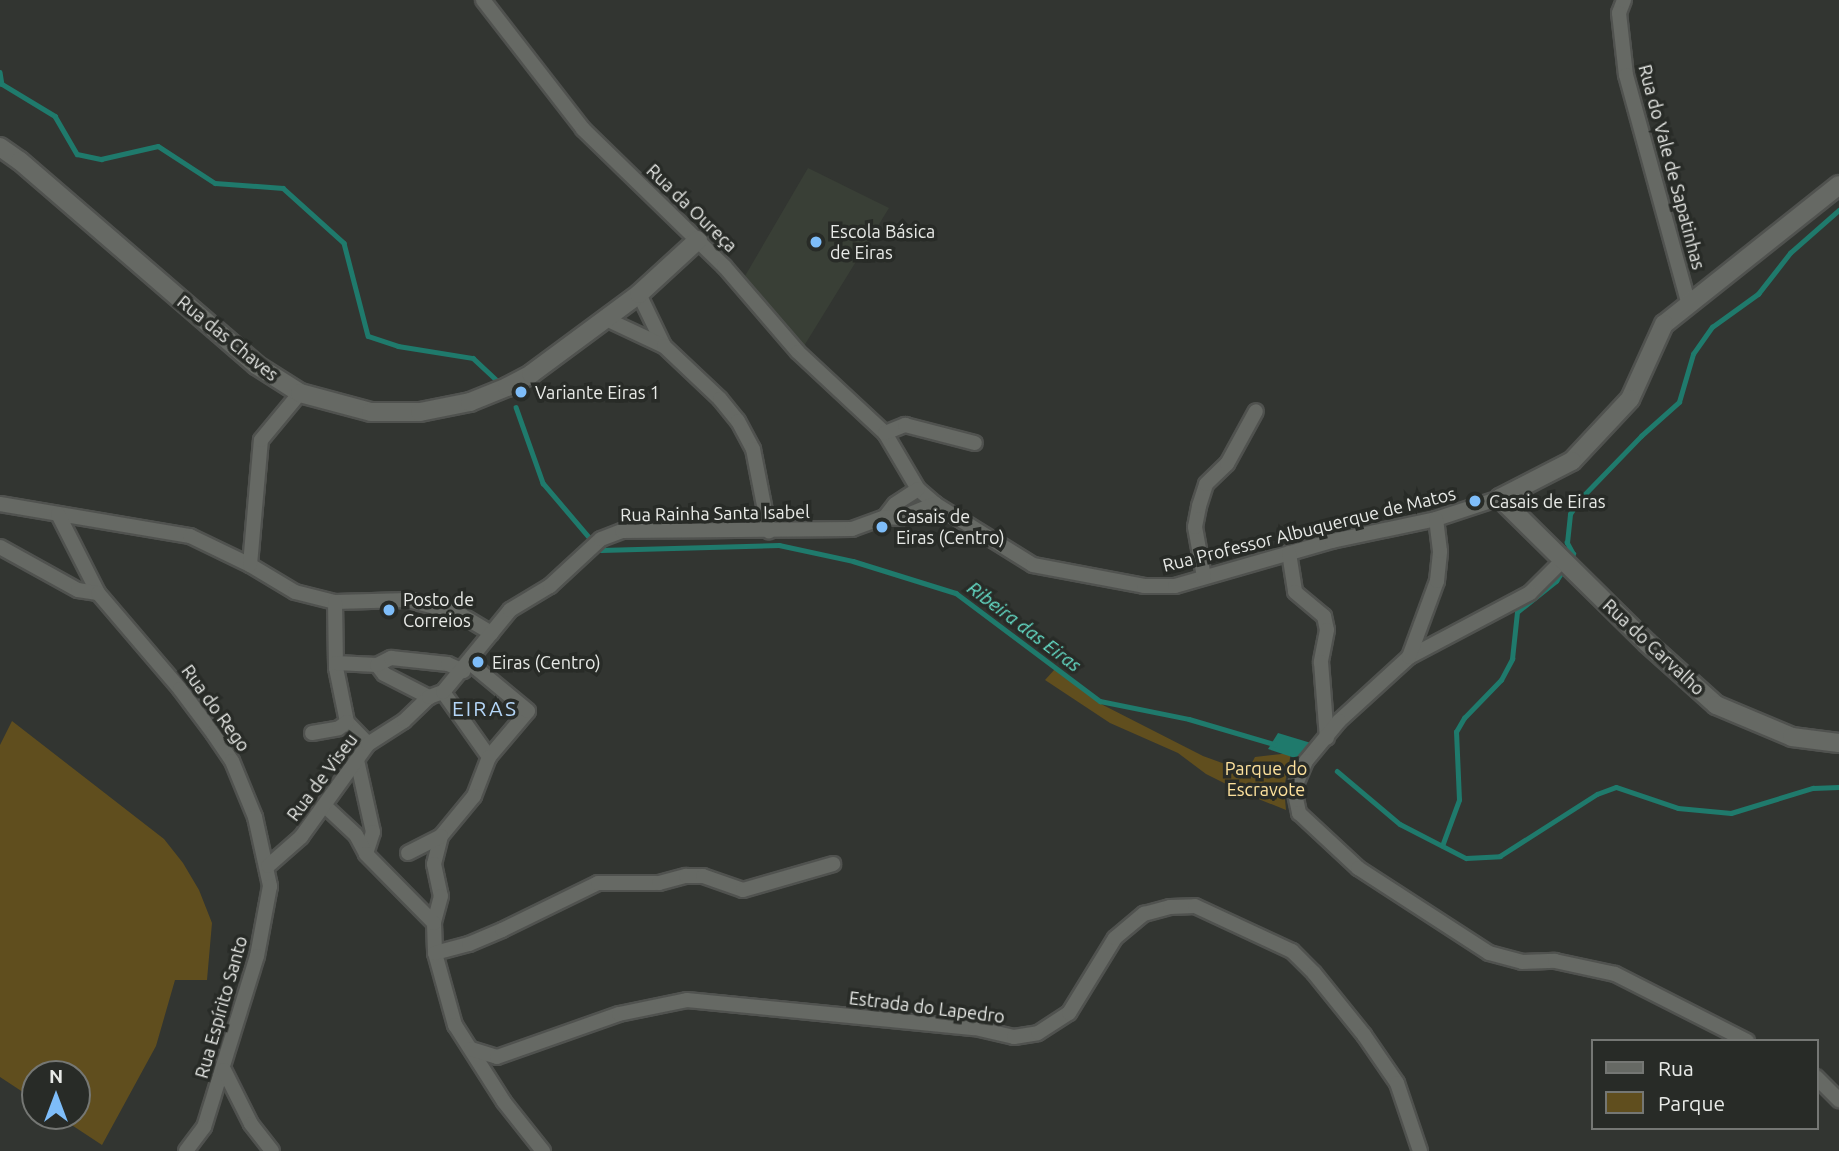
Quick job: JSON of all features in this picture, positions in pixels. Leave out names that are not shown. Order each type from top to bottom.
[{"type":"street","name":"Rua da Oureça","points":[[483,0],[583,130],[698,240],[798,352],[885,433],[918,489]]},
{"type":"street","name":"Rua do Vale de Sapatinhas","points":[[1624,0],[1619,12],[1626,75],[1688,302]]},
{"type":"street","name":"Rua das Chaves","points":[[0,147],[20,161],[256,365],[300,393],[371,412],[420,412],[470,402],[531,374],[639,294],[698,240]]},
{"type":"street","points":[[1500,498],[1572,461],[1630,399],[1664,324],[1688,302],[1839,185]]},
{"type":"street","points":[[639,294],[664,346]]},
{"type":"street","points":[[606,319],[664,346],[720,399],[738,421],[752,449],[769,531]]},
{"type":"street","points":[[250,565],[261,440],[300,393]]},
{"type":"street","points":[[1204,577],[1195,527],[1199,506],[1206,484],[1227,464],[1256,411]]},
{"type":"street","points":[[885,433],[905,425],[975,443]]},
{"type":"street","points":[[885,517],[895,505],[918,489]]},
{"type":"street","name":"Rua Professor Albuquerque de Matos","points":[[918,489],[934,505],[1033,565],[1144,586],[1175,586],[1289,554],[1436,519],[1500,498]]},
{"type":"street","name":"Rua do Carvalho","points":[[1500,498],[1562,561],[1716,705],[1792,737],[1839,743]]},
{"type":"street","points":[[885,517],[900,517],[934,505]]},
{"type":"street","points":[[1,507],[190,536],[250,565],[295,592],[335,602],[408,600],[458,613],[491,633]]},
{"type":"street","name":"Rua do Rego","points":[[58,514],[97,593],[180,689],[232,761],[255,817],[268,866]]},
{"type":"street","name":"Rua Rainha Santa Isabel","points":[[466,667],[510,610],[550,586],[592,546],[622,531],[852,529],[885,517]]},
{"type":"street","points":[[1409,657],[1437,581],[1440,551],[1436,519]]},
{"type":"street","points":[[0,547],[78,590],[97,593]]},
{"type":"street","points":[[1289,554],[1295,592],[1324,616],[1321,663],[1327,738]]},
{"type":"street","points":[[1562,561],[1531,593],[1409,657],[1339,722],[1306,761],[1294,789],[1298,813],[1358,868],[1489,953],[1522,962],[1555,961],[1615,974],[1743,1039]]},
{"type":"street","points":[[335,602],[336,663],[347,722],[368,744]]},
{"type":"street","points":[[336,663],[377,665],[391,658],[466,667],[528,711],[489,757],[474,796],[441,836],[408,853]]},
{"type":"street","points":[[377,665],[384,674],[436,695],[489,757]]},
{"type":"street","name":"Rua de Viseu","points":[[268,866],[301,837],[368,744],[404,722],[466,667]]},
{"type":"street","points":[[312,733],[339,728],[347,722]]},
{"type":"street","points":[[357,760],[365,785],[373,832],[366,854]]},
{"type":"street","points":[[325,806],[356,835],[366,854],[434,923]]},
{"type":"street","points":[[441,836],[434,864],[441,896],[434,923],[435,953],[455,1026],[504,1102],[543,1151]]},
{"type":"street","points":[[435,953],[469,944],[502,930],[597,883],[659,883],[686,876],[703,876],[743,890],[833,864]]},
{"type":"street","name":"Rua Espírito Santo","points":[[186,1151],[204,1127],[224,1070],[257,956],[269,893],[268,866]]},
{"type":"street","name":"Estrada do Lapedro","points":[[471,1048],[497,1057],[619,1014],[687,1000],[975,1028],[1014,1037],[1038,1033],[1069,1013],[1115,938],[1144,914],[1170,907],[1195,906],[1292,951],[1314,973],[1364,1035],[1397,1083],[1420,1151]]},
{"type":"street","points":[[224,1070],[251,1124],[272,1151]]},
{"type":"street","points":[[1818,1079],[1839,1100]]},
{"type":"shaded area","name":"Escola Básica de Eiras","points":[[808,168],[889,208],[804,346],[745,276]]},
{"type":"shaded area","points":[[1278,733],[1311,743],[1298,759],[1268,749]]},
{"type":"green space","name":"Parque do Escravote","points":[[1055,669],[1103,705],[1203,756],[1247,772],[1255,757],[1291,753],[1284,788],[1286,810],[1246,794],[1206,774],[1178,753],[1110,723],[1045,680]]},
{"type":"green space","points":[[12,721],[164,839],[199,890],[212,923],[207,980],[175,980],[156,1046],[102,1145],[79,1130],[91,1130],[91,1060],[21,1060],[21,1091],[0,1077],[0,745]]},
{"type":"waterway","name":"Ribeira das Eiras","points":[[0,72],[2,84],[55,116],[77,154],[101,159],[158,146],[215,183],[283,188],[344,243],[368,336],[398,346],[473,358],[497,380]]},
{"type":"waterway","points":[[1570,559],[1573,554],[1567,543],[1570,514],[1580,499],[1641,436],[1679,402],[1693,354],[1712,327],[1758,294],[1790,253],[1839,210]]},
{"type":"waterway","name":"Ribeira das Eiras","points":[[516,407],[543,483],[589,537]]},
{"type":"waterway","name":"Ribeira das Eiras","points":[[601,550],[779,545],[853,561],[956,593],[1100,701],[1189,719],[1274,744]]},
{"type":"waterway","points":[[1442,846],[1459,800],[1456,732],[1464,718],[1501,680],[1512,659],[1517,612],[1556,581],[1565,567]]},
{"type":"waterway","points":[[1337,771],[1400,824],[1466,858],[1500,856],[1597,794],[1616,787],[1678,808],[1731,813],[1813,788],[1839,787]]},
{"type":"place","name":"Escola Básica de Eiras","points":[[816,242]]},
{"type":"place","name":"Variante Eiras 1","points":[[521,392]]},
{"type":"place","name":"Casais de Eiras","points":[[1475,501]]},
{"type":"place","name":"Casais de Eiras (Centro)","points":[[882,527]]},
{"type":"place","name":"Posto de Correios","points":[[389,610]]},
{"type":"place","name":"Eiras (Centro)","points":[[478,662]]},
{"type":"district","name":"EIRAS","points":[[485,708]]}]
